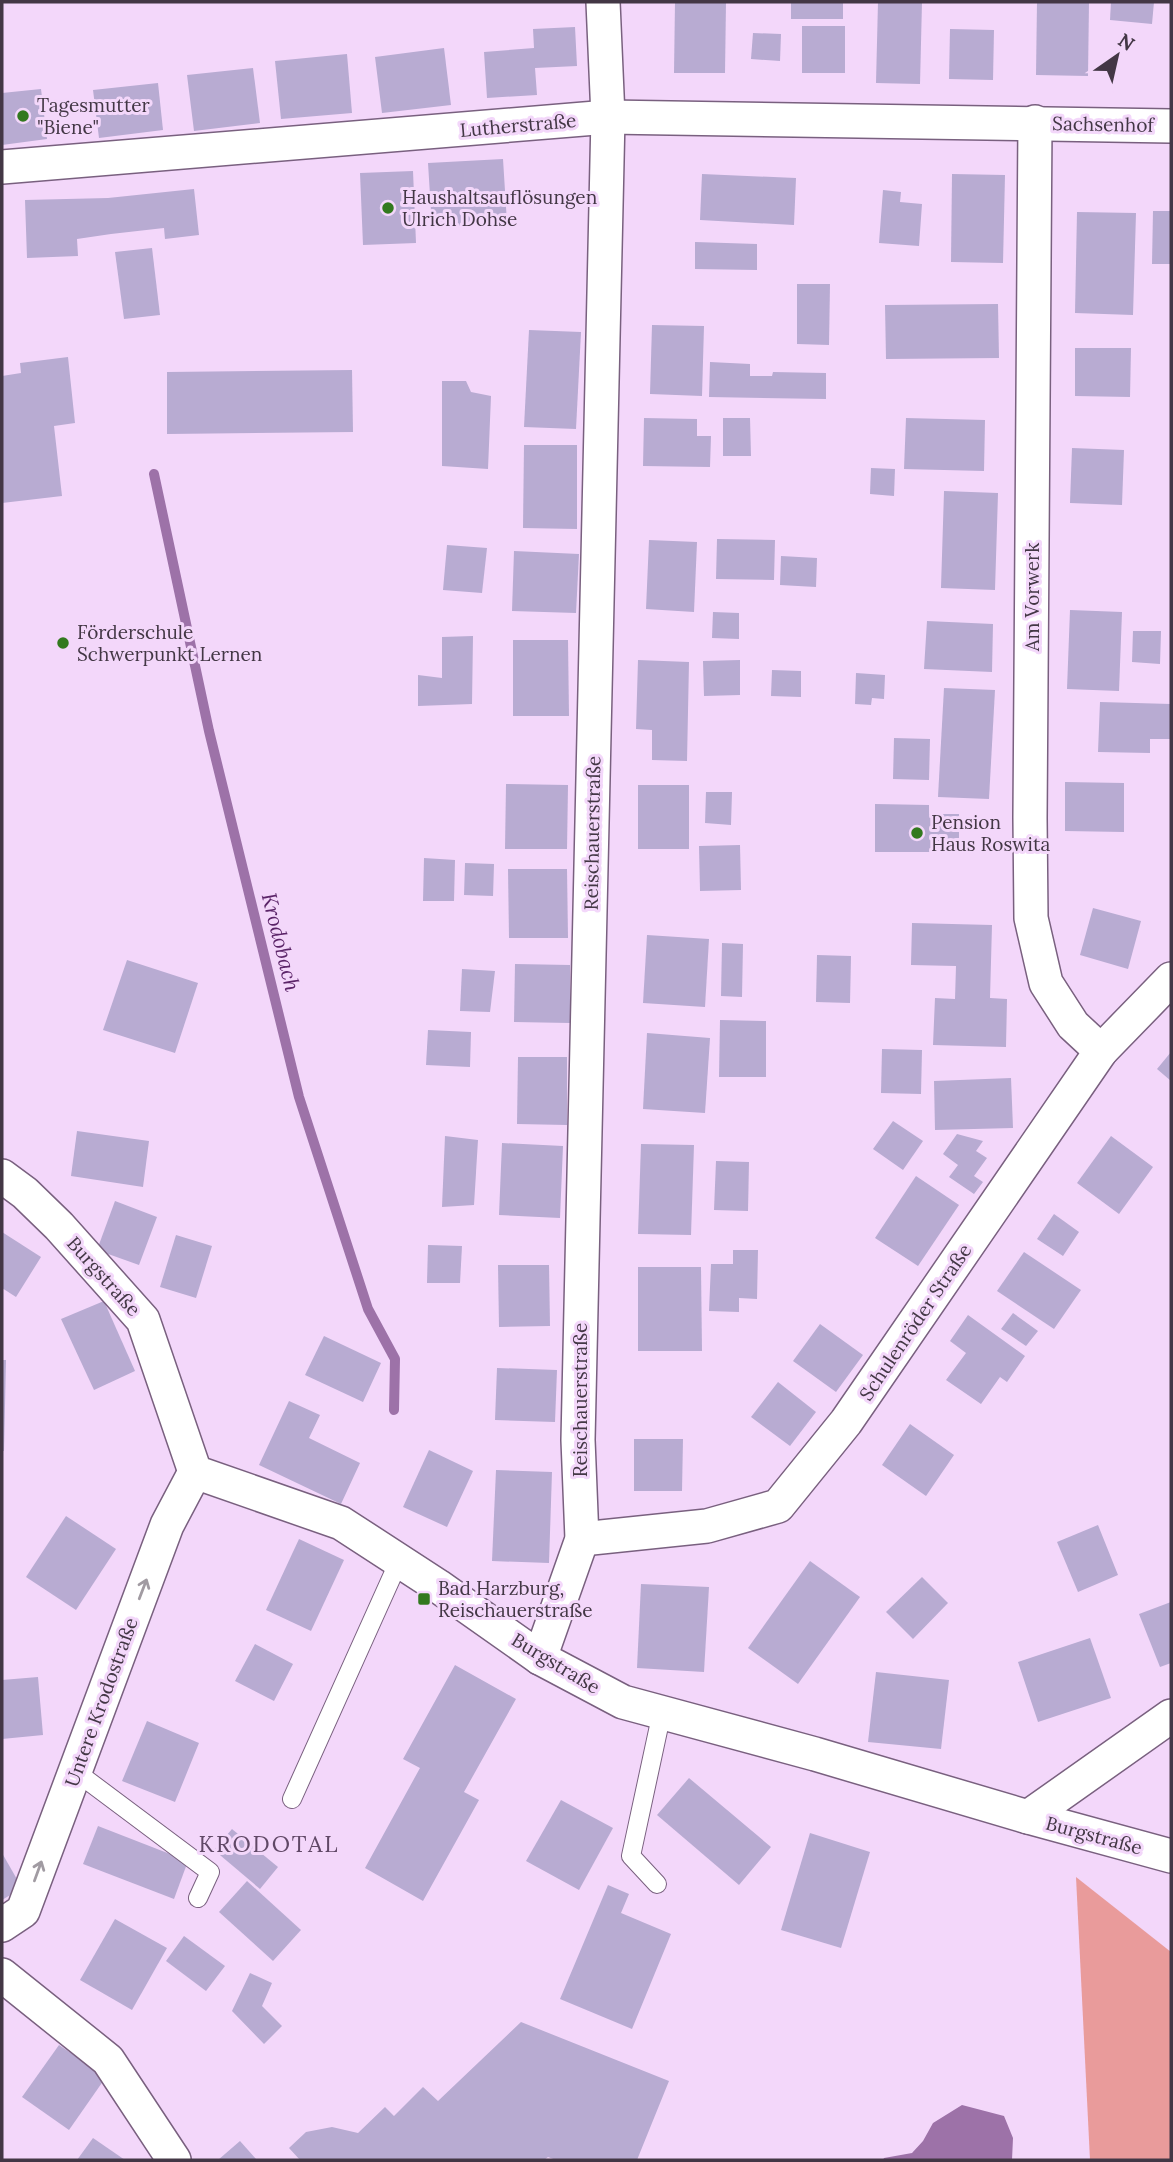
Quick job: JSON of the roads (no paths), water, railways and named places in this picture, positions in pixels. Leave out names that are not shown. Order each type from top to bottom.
[{"type":"street","name":"Reischauerstraße","points":[[540,1658],[582,1539],[578,1440],[608,117],[603,2]]},
{"type":"street","name":"Lutherstraße","points":[[2,167],[608,117],[1035,122]]},
{"type":"street","name":"Sachsenhof","points":[[1035,122],[1171,126]]},
{"type":"street","name":"Am Vorwerk","points":[[1035,122],[1031,918],[1046,983],[1073,1025],[1101,1051]]},
{"type":"street","name":"Schulenröder Straße","points":[[582,1539],[707,1525],[778,1507],[846,1422],[1101,1051],[1171,979]]},
{"type":"street","name":"Burgstraße","points":[[2,1177],[25,1193],[59,1226],[143,1320],[195,1472],[341,1523],[540,1658],[623,1702],[1171,1856]]},
{"type":"street","name":"Untere Krodostraße","points":[[2,1924],[23,1912],[167,1525],[195,1472]]},
{"type":"street","points":[[1028,1817],[1171,1716]]},
{"type":"street","points":[[2,1975],[108,2060],[174,2160]]},
{"type":"lane","points":[[292,1799],[399,1561]]},
{"type":"lane","points":[[657,1884],[631,1856],[662,1712]]},
{"type":"lane","points":[[75,1771],[210,1872],[198,1898]]},
{"type":"waterway","name":"Krodobach","points":[[154,474],[209,731],[299,1097],[368,1309],[395,1359],[394,1410]]},
{"type":"place","name":"Tagesmutter \"Biene\"","points":[[23,116]]},
{"type":"place","name":"Haushaltsauflösungen Ulrich Dohse","points":[[388,208]]},
{"type":"place","name":"Förderschule Schwerpunkt Lernen","points":[[63,643]]},
{"type":"place","name":"Pension Haus Roswita","points":[[917,833]]},
{"type":"place","name":"Bad Harzburg, Reischauerstraße","points":[[424,1599]]},
{"type":"district","name":"KRODOTAL","points":[[269,1843]]}]
